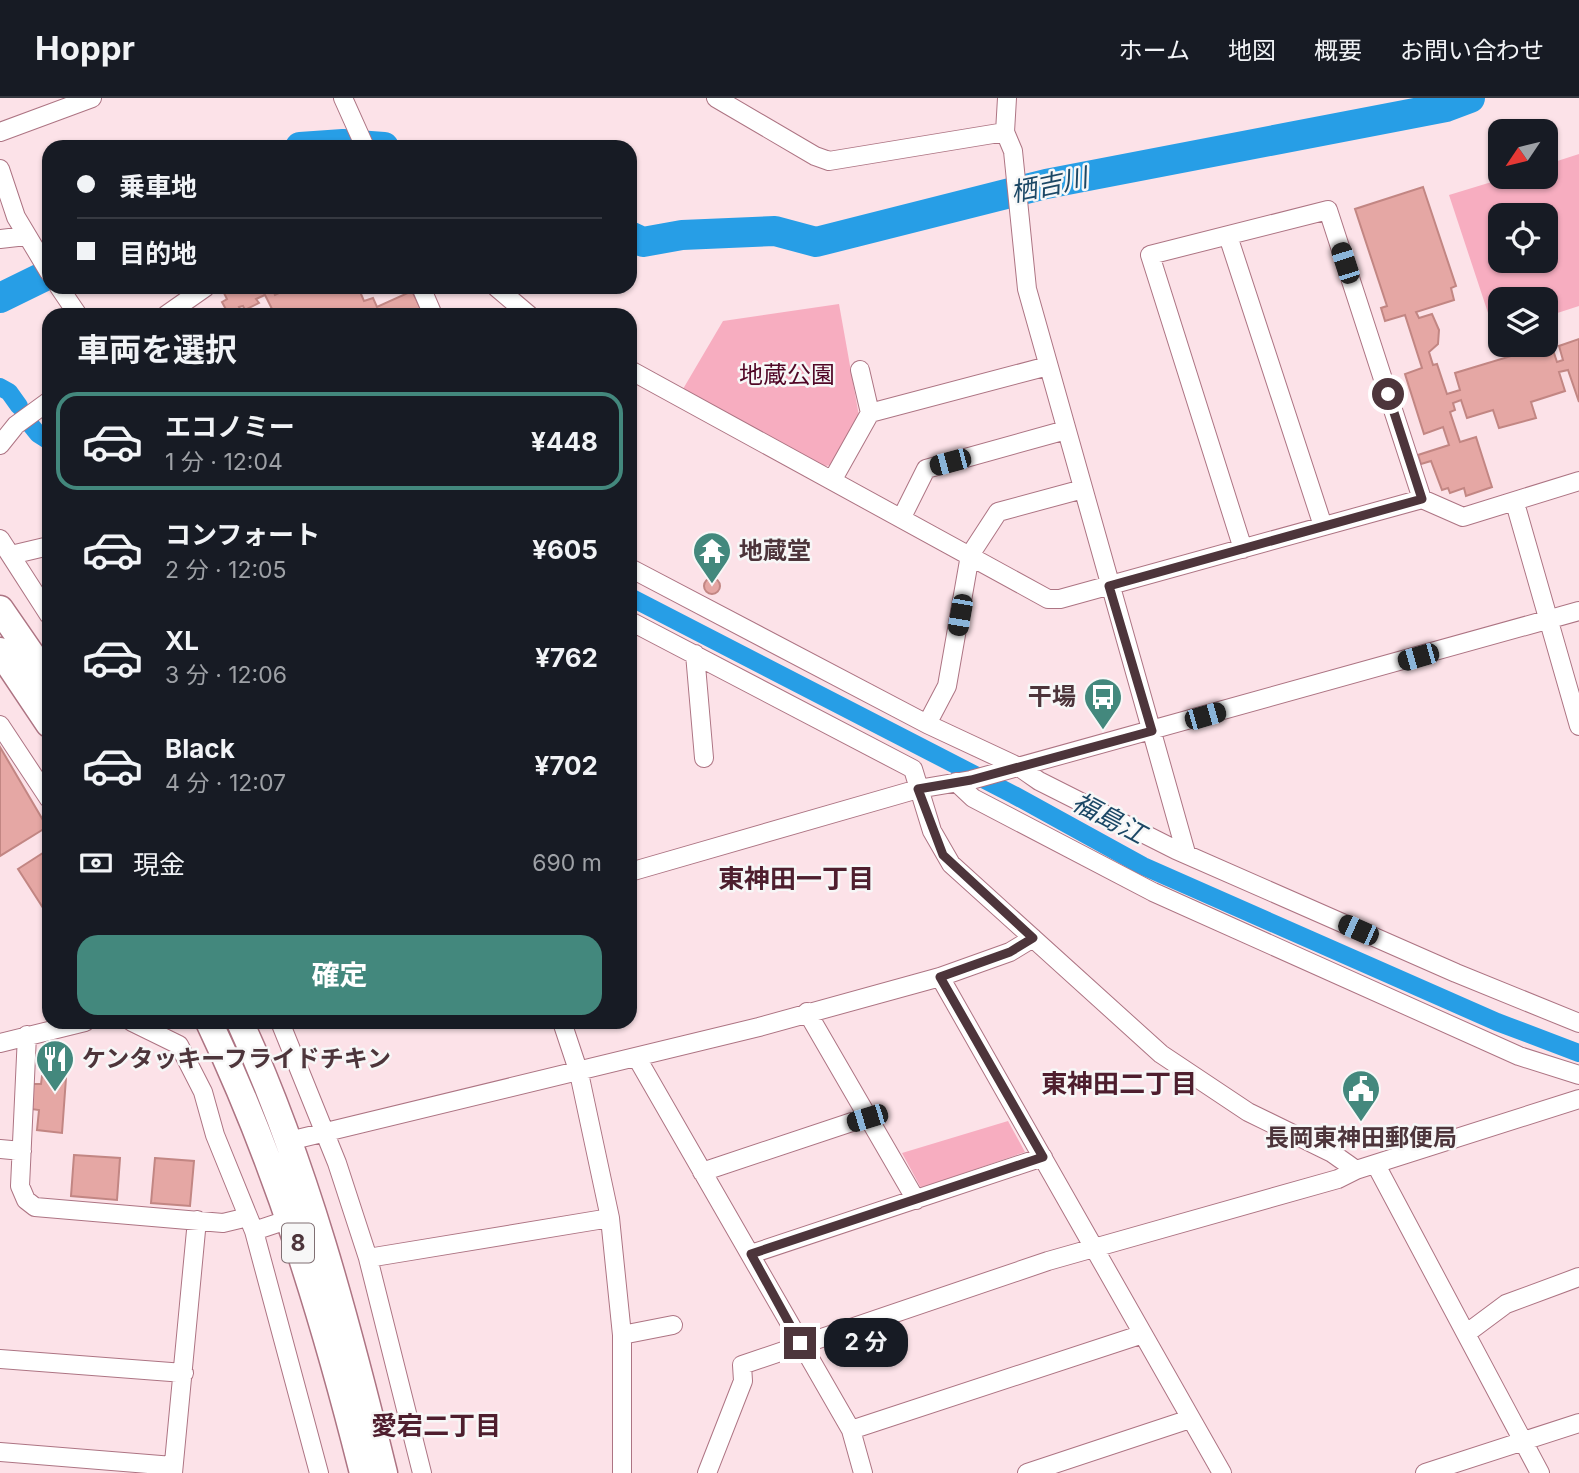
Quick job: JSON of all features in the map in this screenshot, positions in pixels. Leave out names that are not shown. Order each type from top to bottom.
[{"type":"highway","points":[[0,609],[42,670]]},
{"type":"highway","points":[[0,651],[42,714]]},
{"type":"highway","name":"8","points":[[212,1029],[263,1142],[290,1219],[339,1378],[363,1473]]},
{"type":"highway","name":"8","points":[[243,1029],[289,1141],[319,1226],[384,1473]]},
{"type":"street","points":[[0,132],[92,98]]},
{"type":"street","points":[[343,98],[362,140]]},
{"type":"street","points":[[716,98],[815,156],[829,161],[1005,132]]},
{"type":"street","points":[[1007,98],[1005,132],[1013,151],[1023,265],[1048,366],[1186,853]]},
{"type":"street","points":[[0,169],[16,217],[42,261]]},
{"type":"street","points":[[1243,549],[1150,255],[1328,210],[1422,499]]},
{"type":"street","points":[[1228,236],[1323,526]]},
{"type":"street","points":[[0,239],[29,241]]},
{"type":"street","points":[[176,308],[196,294]]},
{"type":"street","points":[[504,294],[521,308]]},
{"type":"street","points":[[870,413],[1048,366]]},
{"type":"street","points":[[833,479],[870,413],[860,370]]},
{"type":"street","points":[[637,374],[1048,599],[1060,599],[1109,586],[1422,499],[1463,517],[1579,481]]},
{"type":"street","points":[[0,445],[16,425],[42,406]]},
{"type":"street","points":[[902,517],[926,469],[1066,430]]},
{"type":"street","points":[[928,724],[947,686],[971,555],[998,512],[1083,489]]},
{"type":"street","points":[[1515,503],[1579,726]]},
{"type":"street","points":[[0,538],[42,604]]},
{"type":"street","points":[[11,555],[42,548]]},
{"type":"street","points":[[637,572],[1039,781],[1186,853],[1456,973],[1579,1023]]},
{"type":"street","points":[[637,870],[918,789],[1015,768],[1579,611]]},
{"type":"street","points":[[637,625],[913,769],[943,855],[1161,1055],[1248,1112],[1332,1153],[1356,1170]]},
{"type":"street","points":[[695,654],[704,758]]},
{"type":"street","points":[[0,725],[42,788]]},
{"type":"street","points":[[964,781],[973,798],[1153,892],[1519,1056],[1579,1075]]},
{"type":"street","points":[[289,1141],[579,1073],[940,977],[1010,952],[1033,938]]},
{"type":"street","points":[[940,977],[1096,1247],[1222,1473]]},
{"type":"street","points":[[807,1012],[916,1200]]},
{"type":"street","points":[[0,1043],[54,1029]]},
{"type":"street","points":[[147,1029],[165,1037],[185,1054],[203,1092],[215,1135],[251,1224],[319,1473]]},
{"type":"street","points":[[283,1029],[323,1131],[368,1258],[397,1364],[422,1473]]},
{"type":"street","points":[[564,1029],[579,1073],[610,1218],[622,1335],[622,1473]]},
{"type":"street","points":[[27,1035],[20,1186],[26,1199],[35,1207],[223,1223],[251,1224],[290,1219]]},
{"type":"street","points":[[637,1058],[851,1430],[863,1473]]},
{"type":"street","points":[[707,1473],[743,1381],[742,1365],[800,1343],[1096,1247],[1338,1179],[1356,1170],[1579,1099]]},
{"type":"street","points":[[702,1172],[867,1118]]},
{"type":"street","points":[[0,1149],[22,1151]]},
{"type":"street","points":[[751,1254],[1043,1157]]},
{"type":"street","points":[[1376,1165],[1540,1473]]},
{"type":"street","points":[[368,1258],[610,1218]]},
{"type":"street","points":[[0,1452],[173,1469],[197,1220]]},
{"type":"street","points":[[1467,1333],[1507,1304],[1579,1277]]},
{"type":"street","points":[[622,1335],[673,1325]]},
{"type":"street","points":[[851,1430],[1143,1334]]},
{"type":"street","points":[[0,1359],[184,1373]]},
{"type":"street","points":[[1027,1473],[1190,1419]]},
{"type":"street","points":[[1425,1473],[1579,1423]]},
{"type":"green space","points":[[1579,154],[1579,306],[1558,313],[1558,287],[1488,287],[1488,313],[1449,195],[1488,183],[1488,189],[1558,189],[1558,161]]},
{"type":"green space","name":"地蔵公園","points":[[839,304],[859,416],[835,465],[824,466],[683,389],[723,321]]},
{"type":"green space","points":[[1008,1121],[1025,1152],[921,1188],[902,1153]]},
{"type":"building","points":[[1423,187],[1456,286],[1451,288],[1454,300],[1416,312],[1419,318],[1432,314],[1439,330],[1438,344],[1429,352],[1433,365],[1437,364],[1447,394],[1460,390],[1455,373],[1508,357],[1555,357],[1557,362],[1563,360],[1559,346],[1579,339],[1579,402],[1568,370],[1559,372],[1565,391],[1531,402],[1536,418],[1499,428],[1493,410],[1467,418],[1461,400],[1453,403],[1455,410],[1450,412],[1460,442],[1476,437],[1492,487],[1466,496],[1464,488],[1450,493],[1448,488],[1442,490],[1431,461],[1421,464],[1418,455],[1449,445],[1443,427],[1424,434],[1405,374],[1422,368],[1405,315],[1385,321],[1381,308],[1387,306],[1355,209]]},
{"type":"building","points":[[224,294],[265,295],[256,299],[259,303],[249,308],[225,308],[222,302],[227,299]]},
{"type":"building","points":[[264,294],[361,294],[364,301],[373,298],[377,307],[405,294],[414,294],[420,308],[272,308]]},
{"type":"building","name":"地蔵堂","points":[[712,578],[718,580],[718,592],[712,594],[706,592],[704,586],[706,580]]},
{"type":"building","points":[[0,747],[42,818],[42,830],[0,856]]},
{"type":"building","points":[[42,854],[42,906],[18,869]]},
{"type":"building","points":[[42,1076],[66,1078],[62,1133],[37,1130],[39,1110],[31,1109],[33,1084],[41,1084]]},
{"type":"building","points":[[74,1155],[120,1158],[117,1200],[71,1196]]},
{"type":"building","points":[[155,1158],[194,1161],[190,1206],[151,1203]]},
{"type":"waterway","name":"栖吉川","points":[[637,239],[643,242],[682,235],[775,231],[816,242],[1046,184],[1446,107],[1470,98]]},
{"type":"waterway","name":"栖吉川","points":[[0,298],[42,277]]},
{"type":"waterway","name":"福島江","points":[[0,387],[9,392],[19,406]]},
{"type":"waterway","name":"福島江","points":[[30,424],[42,437]]},
{"type":"waterway","name":"福島江","points":[[637,601],[1014,795],[1143,866],[1497,1022],[1579,1053]]},
{"type":"place","name":"地蔵堂","points":[[712,585]]},
{"type":"place","name":"干場","points":[[1103,731]]},
{"type":"place","name":"ケンタッキーフライドチキン","points":[[55,1093]]},
{"type":"place","name":"長岡東神田郵便局","points":[[1361,1123]]},
{"type":"district","name":"東神田一丁目","points":[[796,879]]},
{"type":"district","name":"東神田二丁目","points":[[1119,1084]]},
{"type":"district","name":"愛宕二丁目","points":[[436,1426]]},
{"type":"route","points":[[800,1343],[751,1254],[1043,1157],[940,977],[1010,952],[1033,938],[943,855],[918,789],[971,780],[1152,731],[1139,678],[1109,586],[1422,499],[1388,394]]}]
